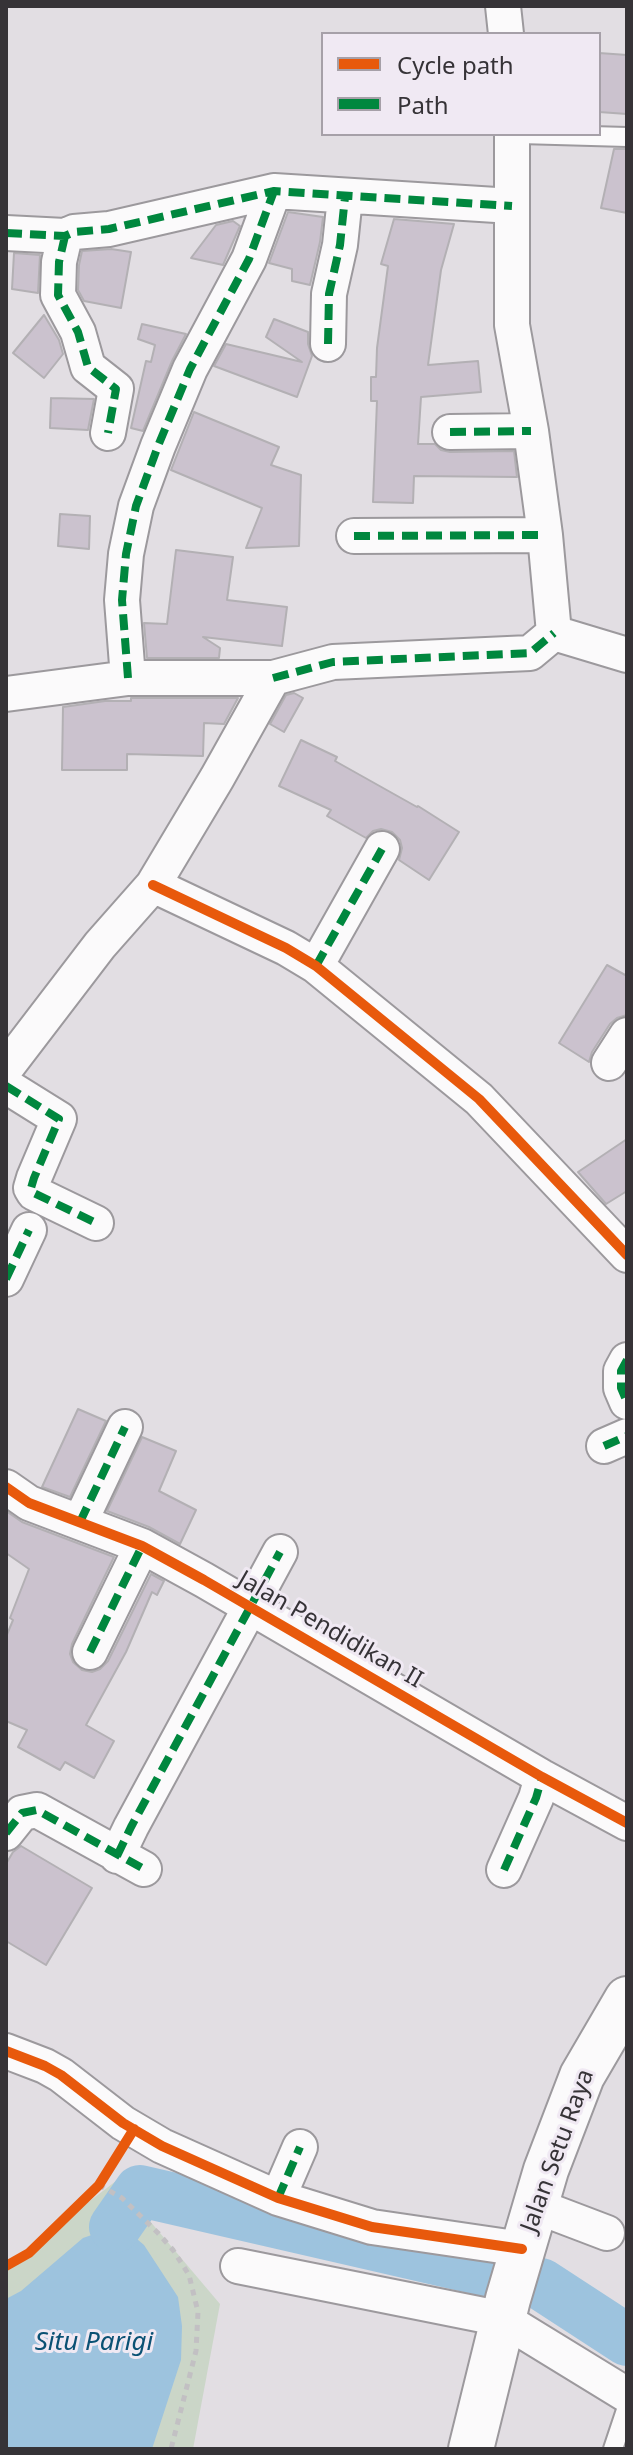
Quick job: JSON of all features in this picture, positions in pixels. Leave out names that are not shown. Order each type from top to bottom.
[{"type":"street","points":[[503,6],[506,32]]},
{"type":"street","points":[[512,136],[512,325],[531,431],[554,633]]},
{"type":"street","points":[[6,233],[65,236],[74,232],[109,229],[274,191],[512,206]]},
{"type":"street","points":[[128,678],[122,600],[126,554],[136,506],[190,369],[249,259],[274,191]]},
{"type":"street","points":[[328,344],[329,294],[340,245],[345,197]]},
{"type":"street","points":[[65,236],[59,262],[58,295],[78,332],[88,367],[116,389],[108,433]]},
{"type":"street","points":[[450,432],[531,431]]},
{"type":"street","points":[[354,536],[545,535]]},
{"type":"street","points":[[6,694],[128,678],[273,678],[333,662],[530,653],[554,633]]},
{"type":"street","points":[[554,633],[627,655]]},
{"type":"street","points":[[6,1068],[100,945],[153,885],[273,678]]},
{"type":"street","points":[[316,966],[382,849]]},
{"type":"street","points":[[153,885],[286,948],[316,966],[479,1099],[627,1255]]},
{"type":"street","points":[[6,1086],[59,1119],[34,1178],[31,1188],[34,1193],[96,1223]]},
{"type":"street","points":[[6,1279],[29,1230]]},
{"type":"street","points":[[627,1360],[621,1371],[621,1388],[627,1402]]},
{"type":"street","points":[[80,1522],[125,1427]]},
{"type":"street","name":"Jalan Pendidikan II","points":[[6,1487],[29,1503],[142,1546],[627,1823]]},
{"type":"street","points":[[90,1652],[142,1546]]},
{"type":"street","points":[[6,1833],[22,1813],[37,1810],[131,1863],[131,1827],[280,1552]]},
{"type":"street","points":[[504,1870],[542,1777]]},
{"type":"street","name":"Jalan Setu Raya","points":[[471,2449],[513,2283],[546,2170],[582,2076],[626,2004]]},
{"type":"street","points":[[6,2051],[61,2075],[123,2123],[162,2146],[278,2198],[372,2227],[513,2283],[627,2395]]},
{"type":"street","points":[[278,2198],[300,2147]]},
{"type":"street","points":[[536,2206],[607,2233]]},
{"type":"street","points":[[238,2266],[513,2283]]},
{"type":"lane","points":[[591,136],[627,137]]},
{"type":"lane","points":[[613,2449],[627,2407]]},
{"type":"path","points":[[6,2266],[29,2253],[99,2185],[122,2198],[173,2250],[189,2275],[198,2312],[196,2351],[171,2449]]},
{"type":"green space","name":"Situ Parigi","points":[[116,2181],[220,2304],[193,2449],[6,2449],[6,2265]]},
{"type":"water","name":"Situ Parigi","points":[[115,2227],[131,2234],[144,2245],[178,2297],[182,2326],[181,2360],[152,2449],[6,2449],[6,2299],[21,2291],[83,2238]]},
{"type":"building","points":[[601,53],[627,55],[627,114],[601,112]]},
{"type":"building","points":[[614,149],[627,149],[627,213],[601,208]]},
{"type":"building","points":[[288,212],[323,217],[310,285],[292,281],[292,269],[269,263]]},
{"type":"building","points":[[394,219],[454,224],[441,270],[428,365],[478,361],[481,392],[421,397],[418,444],[435,444],[441,450],[450,452],[514,451],[517,477],[414,476],[413,503],[373,502],[377,401],[371,401],[371,377],[376,377],[388,266],[381,264]]},
{"type":"building","points":[[233,221],[240,226],[223,265],[191,258],[216,225]]},
{"type":"building","points":[[111,249],[131,252],[121,308],[84,301],[78,290],[82,251]]},
{"type":"building","points":[[14,253],[40,255],[38,293],[12,289]]},
{"type":"building","points":[[44,315],[59,340],[63,354],[44,378],[13,353]]},
{"type":"building","points":[[274,319],[308,332],[312,356],[297,397],[214,366],[226,344],[302,362],[266,337]]},
{"type":"building","points":[[142,324],[186,334],[143,431],[131,428],[146,361],[151,362],[155,345],[138,339]]},
{"type":"building","points":[[51,398],[94,399],[88,430],[50,428]]},
{"type":"building","points":[[194,412],[279,447],[271,465],[301,475],[299,546],[246,548],[262,508],[171,470]]},
{"type":"building","points":[[60,514],[90,516],[89,549],[58,546]]},
{"type":"building","points":[[176,550],[233,557],[227,600],[287,607],[282,646],[203,637],[220,648],[219,658],[147,658],[144,623],[167,624]]},
{"type":"building","points":[[294,693],[303,698],[284,732],[270,724],[286,695]]},
{"type":"building","points":[[131,698],[238,698],[224,724],[204,723],[203,756],[127,754],[127,770],[62,770],[63,707],[131,701]]},
{"type":"building","points":[[301,740],[337,757],[335,761],[459,832],[429,880],[399,860],[400,840],[392,832],[381,829],[373,831],[366,838],[327,816],[331,810],[279,786]]},
{"type":"building","points":[[607,965],[627,976],[627,1015],[610,1024],[589,1062],[559,1043]]},
{"type":"building","points":[[627,1139],[627,1191],[606,1204],[578,1172]]},
{"type":"building","points":[[78,1409],[106,1421],[70,1497],[42,1487]]},
{"type":"building","points":[[142,1437],[176,1451],[159,1491],[196,1510],[180,1544],[149,1527],[107,1511]]},
{"type":"building","points":[[6,1511],[22,1522],[114,1557],[72,1644],[70,1654],[73,1662],[82,1670],[92,1672],[108,1661],[151,1574],[164,1581],[157,1595],[152,1592],[126,1652],[86,1725],[114,1741],[94,1778],[65,1762],[60,1770],[18,1747],[27,1730],[6,1721],[6,1637],[29,1569],[6,1553]]},
{"type":"building","points":[[21,1846],[92,1888],[46,1965],[6,1941],[6,1864]]},
{"type":"waterway","points":[[115,2227],[140,2191],[492,2272]]},
{"type":"waterway","points":[[541,2284],[627,2340]]},
{"type":"marked path","points":[[6,233],[65,236],[74,232],[109,229],[274,191],[512,206]]},
{"type":"marked path","points":[[128,678],[122,600],[126,554],[136,506],[190,369],[249,259],[274,191]]},
{"type":"marked path","points":[[328,344],[329,294],[340,245],[345,197]]},
{"type":"marked path","points":[[65,236],[59,262],[58,295],[78,332],[88,367],[116,389],[108,433]]},
{"type":"marked path","points":[[450,432],[531,431]]},
{"type":"marked path","points":[[354,536],[545,535]]},
{"type":"marked path","points":[[273,678],[333,662],[530,653],[554,633]]},
{"type":"marked path","points":[[316,966],[382,849]]},
{"type":"marked path","points":[[6,1086],[59,1119],[34,1178],[31,1188],[34,1193],[96,1223]]},
{"type":"marked path","points":[[6,1279],[29,1230]]},
{"type":"marked path","points":[[627,1360],[621,1371],[621,1388],[627,1402]]},
{"type":"marked path","points":[[80,1522],[125,1427]]},
{"type":"marked path","points":[[604,1446],[627,1436]]},
{"type":"marked path","points":[[90,1652],[142,1546]]},
{"type":"marked path","points":[[117,1856],[280,1552]]},
{"type":"marked path","points":[[504,1870],[542,1777]]},
{"type":"marked path","points":[[6,1833],[22,1813],[37,1810],[144,1869]]},
{"type":"marked path","points":[[278,2198],[300,2147]]},
{"type":"cycle path","points":[[153,885],[286,948],[316,966],[479,1099],[627,1255]]},
{"type":"cycle path","points":[[6,1487],[29,1503],[142,1546],[627,1823]]},
{"type":"cycle path","points":[[6,2051],[61,2075],[123,2123],[162,2146],[278,2198],[372,2227],[522,2249]]},
{"type":"cycle path","points":[[6,2266],[29,2253],[99,2185],[134,2129]]}]
